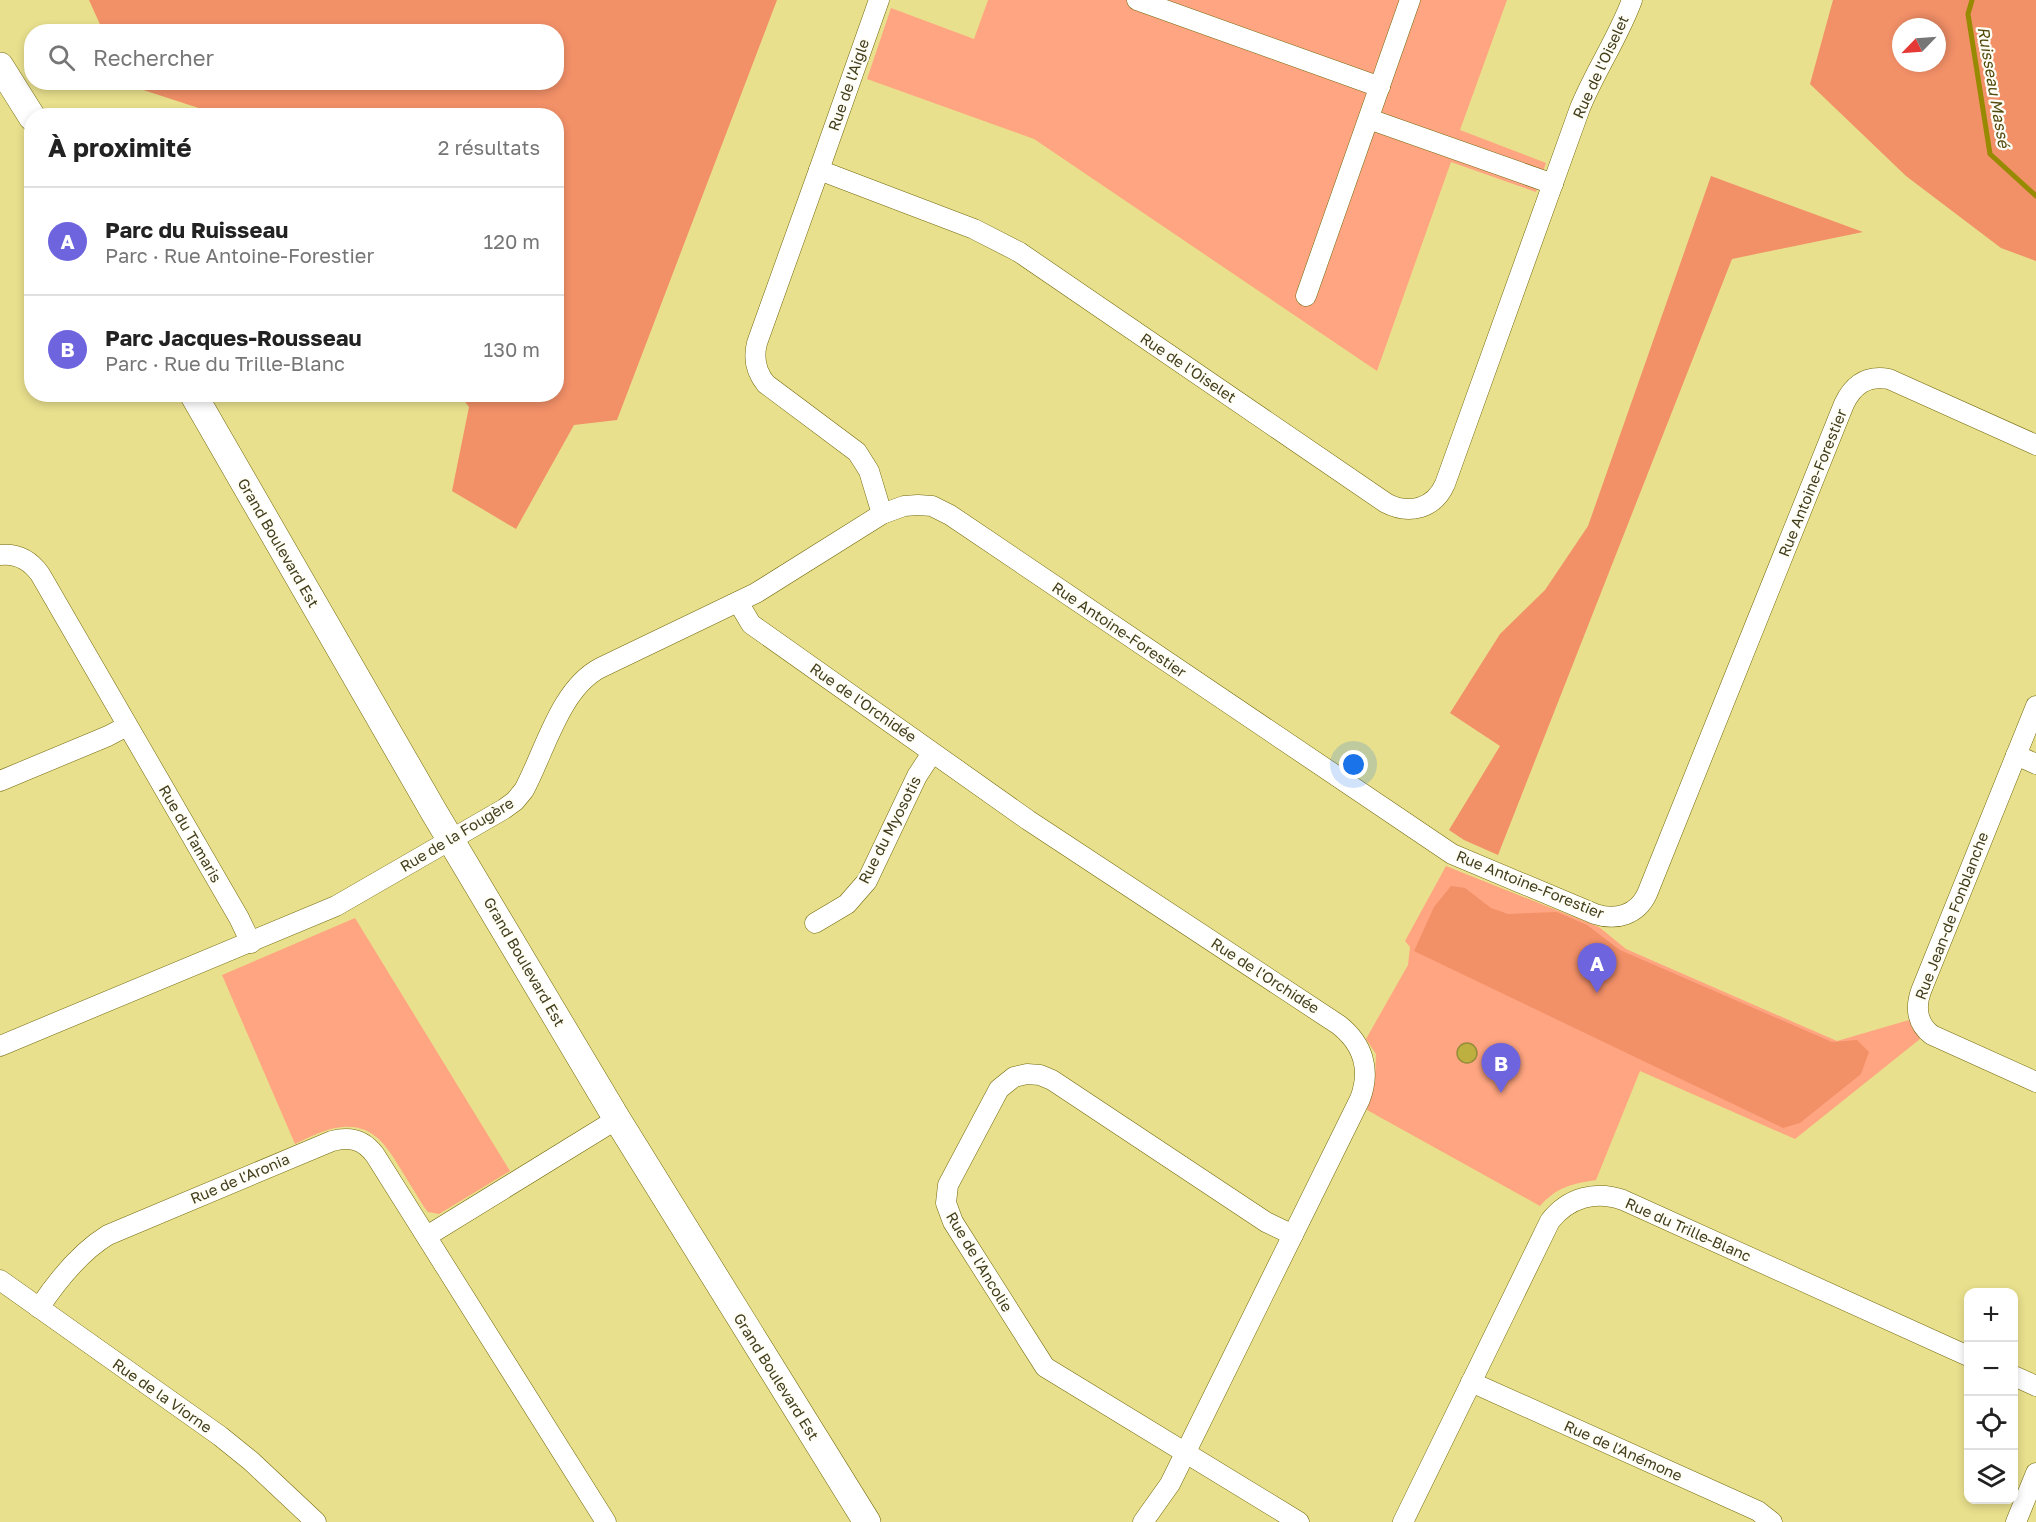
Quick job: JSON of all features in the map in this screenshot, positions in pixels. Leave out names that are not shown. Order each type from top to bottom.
[{"type":"street","name":"Rue de l'Aigle","points":[[819,170],[879,0]]},
{"type":"street","points":[[1137,0],[1380,87]]},
{"type":"street","points":[[1306,296],[1410,0]]},
{"type":"street","name":"Rue de l'Oiselet","points":[[819,170],[974,229],[1002,242],[1386,502],[1398,508],[1411,510],[1429,504],[1445,484],[1587,91],[1618,33],[1632,0]]},
{"type":"street","points":[[0,66],[26,108]]},
{"type":"street","points":[[1369,119],[1553,184]]},
{"type":"street","points":[[819,170],[757,343],[755,362],[766,384],[857,452],[869,471],[882,514]]},
{"type":"street","name":"Rue Antoine-Forestier","points":[[942,510],[1452,854],[1595,914],[1615,918],[1632,912],[1644,900],[1851,391],[1871,379],[1889,379],[2036,445]]},
{"type":"street","name":"Grand Boulevard Est","points":[[198,402],[301,584],[616,1119],[867,1522]]},
{"type":"street","name":"Rue de la Fougère","points":[[0,1046],[251,943],[352,898],[504,809],[520,796],[570,696],[586,677],[600,668],[738,602],[798,568],[882,514],[904,506],[918,505],[942,510]]},
{"type":"street","name":"Rue du Tamaris","points":[[0,555],[21,557],[36,569],[239,918],[251,943]]},
{"type":"street","name":"Rue de l'Orchidée","points":[[738,602],[751,624],[932,753],[1028,820],[1339,1025],[1355,1041],[1362,1055],[1365,1069],[1363,1092],[1186,1453],[1162,1497],[1143,1522]]},
{"type":"street","name":"Rue Jean-de Fonblanche","points":[[2036,706],[1921,990],[1917,1011],[1924,1027],[1932,1035],[2036,1082]]},
{"type":"street","points":[[0,781],[127,726]]},
{"type":"street","name":"Rue du Myosotis","points":[[815,923],[847,904],[867,881],[917,776],[932,753]]},
{"type":"street","points":[[2016,755],[2036,764]]},
{"type":"street","name":"Rue de l'Ancolie","points":[[1186,1453],[1045,1367],[1037,1358],[949,1215],[945,1197],[950,1179],[999,1089],[1014,1077],[1034,1074],[1052,1080],[1266,1222],[1293,1235]]},
{"type":"street","points":[[427,1236],[616,1119]]},
{"type":"street","name":"Rue de l'Aronia","points":[[39,1308],[53,1287],[87,1251],[108,1235],[338,1139],[356,1140],[372,1150],[606,1522]]},
{"type":"street","name":"Rue du Trille-Blanc","points":[[1403,1522],[1550,1221],[1566,1205],[1579,1199],[1594,1195],[1623,1200],[1964,1354]]},
{"type":"street","name":"Rue de la Viorne","points":[[0,1280],[220,1436],[251,1461],[316,1522]]},
{"type":"street","points":[[2018,1378],[2036,1386]]},
{"type":"street","name":"Rue de l'Anémone","points":[[1471,1382],[1758,1511],[1772,1522]]},
{"type":"street","points":[[1186,1453],[1299,1522]]},
{"type":"street","points":[[2016,1522],[2036,1473]]},
{"type":"shaded area","points":[[89,0],[777,0],[617,420],[574,425],[516,529],[452,491],[469,407],[465,402],[564,402],[564,108],[199,108],[143,90],[564,90],[564,24],[100,24]]},
{"type":"shaded area","points":[[988,0],[1507,0],[1460,130],[1546,163],[1536,192],[1451,162],[1377,371],[1034,139],[867,79],[891,8],[974,39]]},
{"type":"shaded area","points":[[1833,0],[2036,0],[2036,261],[2001,248],[1906,176],[1810,84]]},
{"type":"shaded area","points":[[1711,176],[1863,232],[1732,259],[1498,855],[1464,840],[1449,830],[1500,746],[1450,713],[1500,634],[1545,590],[1588,526]]},
{"type":"shaded area","points":[[1446,866],[1599,927],[1626,949],[1837,1041],[1909,1020],[1920,1039],[1795,1139],[1640,1071],[1596,1180],[1565,1187],[1552,1194],[1540,1206],[1367,1110],[1375,1076],[1376,1054],[1366,1039],[1408,965],[1410,947],[1405,941]]},
{"type":"shaded area","points":[[1451,886],[1465,888],[1491,908],[1508,914],[1557,912],[1587,925],[1620,950],[1832,1042],[1857,1040],[1869,1052],[1861,1074],[1800,1123],[1783,1128],[1414,951],[1434,907]]},
{"type":"shaded area","points":[[355,918],[510,1171],[439,1214],[428,1212],[384,1144],[363,1129],[343,1127],[331,1129],[295,1144],[222,975]]},
{"type":"building","points":[[1463,1043],[1471,1043],[1477,1049],[1477,1057],[1471,1063],[1463,1063],[1457,1057],[1457,1049]]},
{"type":"waterway","name":"Ruisseau Massé","points":[[1972,0],[1968,14],[1990,154],[2036,196]]},
{"type":"place","name":"Parc du Ruisseau","points":[[1597,993]]},
{"type":"place","name":"Parc Jacques-Rousseau","points":[[1501,1093]]}]
